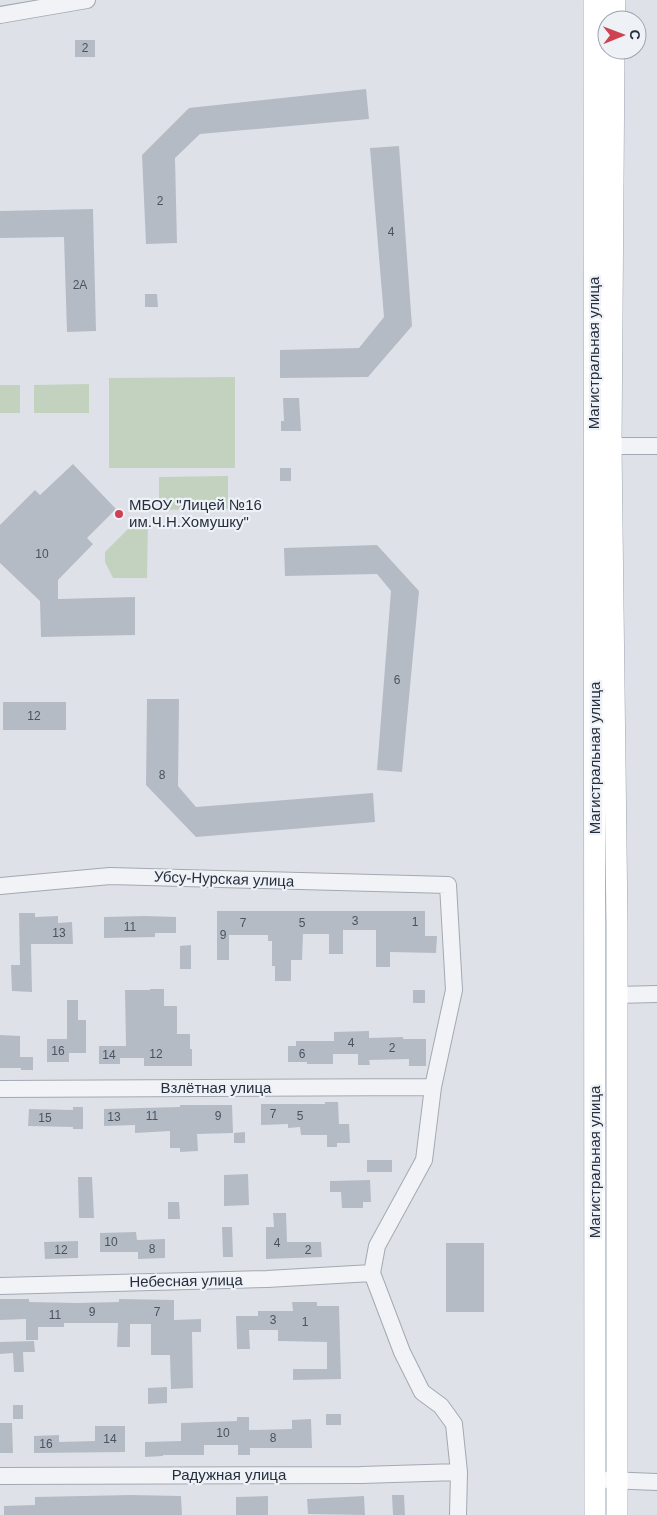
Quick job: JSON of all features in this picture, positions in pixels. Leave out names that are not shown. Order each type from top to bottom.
[{"type":"main road","name":"Магистральная улица","points":[[594,0],[595,1515]]},
{"type":"main road","name":"Магистральная улица","points":[[614,60],[611,446],[617,926],[617,1515]]},
{"type":"street","points":[[0,15],[87,0]]},
{"type":"street","points":[[611,446],[657,446]]},
{"type":"street","name":"Убсу-Нурская улица","points":[[0,886],[110,876],[448,885],[454,990],[433,1088]]},
{"type":"street","points":[[616,995],[657,994]]},
{"type":"street","points":[[433,1088],[424,1160],[378,1246],[372,1273],[402,1352],[422,1392],[441,1406],[454,1424],[458,1472],[458,1515]]},
{"type":"street","name":"Взлётная улица","points":[[0,1090],[433,1088]]},
{"type":"street","name":"Небесная улица","points":[[0,1286],[267,1279],[372,1273]]},
{"type":"street","name":"Радужная улица","points":[[0,1476],[361,1475],[458,1472]]},
{"type":"street","points":[[595,1480],[657,1482]]},
{"type":"green space","points":[[235,377],[235,468],[109,468],[109,378]]},
{"type":"green space","points":[[89,384],[89,413],[34,413],[34,385]]},
{"type":"green space","points":[[0,385],[20,385],[20,413],[0,413]]},
{"type":"green space","points":[[228,476],[228,509],[159,510],[159,477]]},
{"type":"green space","points":[[143,517],[148,521],[147,578],[113,578],[105,562],[105,552],[139,518]]},
{"type":"building","points":[[75,40],[95,40],[95,57],[75,57]]},
{"type":"building","points":[[366,89],[369,119],[200,134],[175,158],[177,243],[146,244],[142,155],[189,108]]},
{"type":"building","points":[[399,146],[412,326],[368,377],[280,378],[280,350],[359,348],[384,317],[370,148]]},
{"type":"building","points":[[93,209],[96,331],[67,332],[64,237],[0,238],[0,211]]},
{"type":"building","points":[[145,294],[157,294],[158,307],[145,307]]},
{"type":"building","points":[[283,398],[299,398],[301,431],[281,431],[281,421],[284,421]]},
{"type":"building","points":[[73,464],[116,509],[87,538],[93,544],[58,580],[58,599],[135,597],[135,635],[41,637],[40,601],[0,563],[0,525],[35,490],[40,495]]},
{"type":"building","points":[[280,468],[291,468],[291,481],[280,481]]},
{"type":"building","points":[[377,545],[419,591],[402,772],[377,770],[391,591],[377,574],[285,576],[284,548]]},
{"type":"building","points":[[147,699],[179,699],[178,786],[196,807],[373,793],[375,822],[196,837],[146,785]]},
{"type":"building","points":[[3,702],[66,702],[66,730],[3,730]]},
{"type":"building","points":[[217,911],[425,911],[425,936],[437,936],[436,953],[390,952],[390,967],[376,967],[376,930],[343,930],[343,954],[329,954],[329,934],[303,934],[302,960],[291,960],[291,981],[275,981],[275,966],[272,966],[272,941],[268,941],[268,935],[229,935],[229,960],[217,960]]},
{"type":"building","points":[[19,913],[35,913],[35,917],[58,916],[58,923],[72,922],[73,944],[31,944],[32,992],[12,991],[11,965],[20,965]]},
{"type":"building","points":[[104,917],[176,917],[176,933],[155,933],[155,937],[104,938]]},
{"type":"building","points":[[191,945],[191,969],[180,969],[180,946]]},
{"type":"building","points":[[164,989],[164,1006],[177,1006],[177,1034],[190,1034],[192,1066],[144,1066],[144,1058],[120,1058],[120,1064],[99,1064],[99,1046],[126,1046],[125,990]]},
{"type":"building","points":[[413,990],[425,990],[425,1003],[413,1003]]},
{"type":"building","points":[[67,1000],[78,1000],[78,1020],[86,1020],[86,1053],[69,1053],[69,1062],[47,1062],[47,1039],[67,1039]]},
{"type":"building","points":[[369,1031],[369,1038],[403,1037],[403,1039],[426,1039],[426,1066],[409,1066],[409,1059],[369,1060],[370,1065],[358,1065],[358,1054],[333,1054],[333,1064],[288,1062],[288,1046],[296,1046],[296,1041],[334,1041],[334,1032]]},
{"type":"building","points":[[0,1035],[20,1036],[20,1057],[33,1057],[33,1070],[0,1068]]},
{"type":"building","points":[[325,1102],[338,1102],[339,1124],[349,1124],[350,1143],[337,1143],[337,1147],[327,1147],[327,1135],[301,1135],[300,1127],[288,1128],[288,1124],[261,1125],[261,1104],[325,1104]]},
{"type":"building","points":[[180,1105],[232,1105],[233,1133],[197,1134],[198,1151],[180,1152],[180,1148],[170,1148],[170,1131],[135,1133],[135,1125],[104,1126],[104,1109],[180,1107]]},
{"type":"building","points":[[73,1107],[83,1107],[83,1129],[28,1126],[29,1109],[73,1110]]},
{"type":"building","points":[[245,1132],[245,1143],[234,1143],[234,1133]]},
{"type":"building","points":[[367,1160],[392,1160],[392,1172],[367,1172]]},
{"type":"building","points":[[248,1174],[249,1205],[224,1206],[224,1175]]},
{"type":"building","points":[[78,1177],[92,1177],[94,1218],[79,1218]]},
{"type":"building","points":[[370,1180],[371,1202],[363,1202],[363,1208],[342,1208],[341,1192],[330,1192],[330,1181]]},
{"type":"building","points":[[168,1202],[179,1202],[180,1219],[168,1219]]},
{"type":"building","points":[[273,1213],[286,1213],[287,1242],[321,1242],[322,1257],[266,1259],[266,1227],[274,1227]]},
{"type":"building","points":[[222,1227],[232,1227],[233,1257],[223,1257]]},
{"type":"building","points":[[136,1232],[137,1240],[165,1239],[165,1258],[138,1259],[138,1252],[100,1252],[100,1233]]},
{"type":"building","points":[[78,1241],[78,1258],[45,1259],[44,1242]]},
{"type":"building","points":[[446,1243],[484,1243],[484,1312],[446,1312]]},
{"type":"building","points":[[0,1299],[29,1299],[29,1302],[77,1303],[119,1302],[119,1299],[174,1300],[174,1320],[201,1319],[201,1332],[192,1332],[193,1388],[171,1389],[170,1355],[151,1355],[151,1324],[130,1324],[130,1347],[117,1347],[118,1323],[64,1323],[64,1327],[38,1327],[38,1340],[26,1340],[26,1319],[0,1320]]},
{"type":"building","points":[[292,1302],[317,1302],[317,1306],[339,1306],[341,1379],[293,1380],[293,1369],[327,1369],[327,1342],[278,1341],[278,1330],[249,1330],[250,1349],[237,1349],[236,1316],[258,1316],[258,1311],[293,1311]]},
{"type":"building","points":[[34,1341],[35,1352],[23,1352],[24,1372],[14,1372],[13,1353],[0,1354],[0,1342]]},
{"type":"building","points":[[167,1387],[167,1403],[148,1404],[148,1388]]},
{"type":"building","points":[[13,1405],[23,1405],[23,1419],[13,1419]]},
{"type":"building","points":[[326,1414],[341,1414],[341,1425],[326,1425]]},
{"type":"building","points":[[237,1417],[249,1417],[249,1430],[292,1429],[292,1420],[311,1419],[312,1448],[250,1448],[250,1455],[238,1455],[238,1445],[204,1445],[204,1455],[145,1457],[145,1442],[181,1441],[181,1423],[237,1421]]},
{"type":"building","points":[[0,1423],[12,1423],[13,1453],[0,1453]]},
{"type":"building","points":[[95,1426],[125,1426],[125,1452],[34,1453],[34,1436],[59,1435],[59,1442],[95,1441]]},
{"type":"building","points":[[392,1495],[404,1495],[405,1515],[393,1515]]},
{"type":"building","points":[[181,1496],[182,1515],[4,1515],[4,1506],[35,1505],[35,1497]]},
{"type":"building","points":[[268,1496],[268,1515],[236,1515],[236,1497]]},
{"type":"building","points":[[364,1496],[365,1515],[308,1514],[307,1499]]},
{"type":"place","name":"МБОУ \"Лицей №16 им.Ч.Н.Хомушку\"","points":[[119,514]]}]
